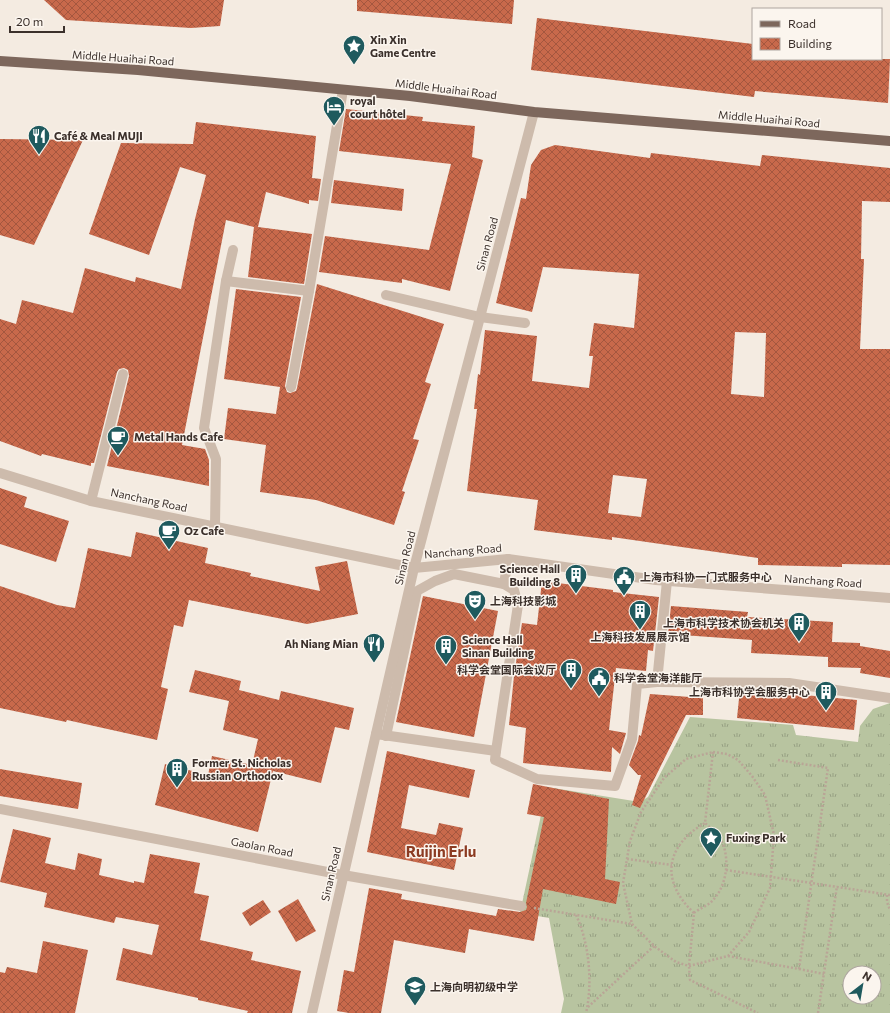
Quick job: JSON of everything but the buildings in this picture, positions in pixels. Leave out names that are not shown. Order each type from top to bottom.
[{"type":"main road","name":"Middle Huaihai Road","points":[[0,62],[138,70],[410,96],[534,112],[890,141]]},
{"type":"street","points":[[290,386],[309,291],[343,90]]},
{"type":"street","name":"Sinan Road","points":[[312,1013],[343,875],[381,735],[414,568],[534,112]]},
{"type":"street","points":[[215,526],[216,459],[204,428],[226,281],[233,250]]},
{"type":"street","points":[[226,281],[309,291]]},
{"type":"street","points":[[386,295],[480,317],[525,323]]},
{"type":"street","points":[[91,501],[123,374]]},
{"type":"street","name":"Nanchang Road","points":[[0,473],[91,501],[414,568],[508,559],[667,581],[890,598]]},
{"type":"street","points":[[504,584],[508,559]]},
{"type":"street","points":[[496,751],[381,735],[416,591],[454,574],[504,584],[514,590],[518,605],[495,760],[537,780],[615,786],[632,738],[638,684],[657,682],[789,683],[890,698]]},
{"type":"street","points":[[657,682],[667,581]]},
{"type":"street","name":"Gaolan Road","points":[[0,809],[343,875],[520,906]]},
{"type":"path","points":[[705,823],[713,752]]},
{"type":"path","points":[[728,956],[749,932],[770,888],[774,835],[765,795],[752,776],[738,760],[727,754],[713,752],[686,759],[664,778],[641,812],[630,841],[623,883],[632,924],[654,946],[676,962],[689,966],[728,956],[824,974]]},
{"type":"path","points":[[778,760],[828,768],[799,969]]},
{"type":"path","points":[[705,823],[696,828],[680,843],[675,852],[672,865],[672,881],[675,890],[680,898],[694,913],[689,966],[690,980],[758,1013]]},
{"type":"path","points":[[694,913],[715,897],[721,887],[726,870],[726,854],[723,844],[717,835],[705,823]]},
{"type":"path","points":[[627,859],[672,865]]},
{"type":"path","points":[[726,870],[888,895],[887,902],[890,910]]},
{"type":"path","points":[[818,1013],[837,886]]},
{"type":"path","points":[[520,906],[632,924]]},
{"type":"path","points":[[576,915],[580,922],[586,945],[590,971],[586,1013]]},
{"type":"path","points":[[587,1007],[654,946]]},
{"type":"green space","name":"Fuxing Park","points":[[890,703],[890,1013],[561,1013],[564,999],[549,918],[520,913],[547,787],[640,802],[648,797],[690,717],[793,725],[796,735],[858,742],[860,726],[873,709]]},
{"type":"place","name":"Xin Xin Game Centre","points":[[354,66]]},
{"type":"place","name":"royal court hôtel","points":[[334,126]]},
{"type":"place","name":"Café & Meal MUJI","points":[[39,156]]},
{"type":"place","name":"Metal Hands Cafe","points":[[118,456]]},
{"type":"place","name":"Oz Cafe","points":[[169,550]]},
{"type":"place","name":"Science Hall Building 8","points":[[576,594]]},
{"type":"place","name":"上海市科协一门式服务中心","points":[[624,596]]},
{"type":"place","name":"上海科技影城","points":[[475,620]]},
{"type":"place","name":"上海科技发展展示馆","points":[[640,630]]},
{"type":"place","name":"上海市科学技术协会机关","points":[[799,642]]},
{"type":"place","name":"Ah Niang Mian","points":[[374,664]]},
{"type":"place","name":"Science Hall Sinan Building","points":[[446,666]]},
{"type":"place","name":"科学会堂国际会议厅","points":[[571,690]]},
{"type":"place","name":"科学会堂海洋能厅","points":[[599,698]]},
{"type":"place","name":"上海市科协学会服务中心","points":[[826,712]]},
{"type":"place","name":"Former St. Nicholas Russian Orthodox","points":[[177,788]]},
{"type":"place","name":"Fuxing Park","points":[[711,858]]},
{"type":"place","name":"上海向明初级中学","points":[[415,1006]]},
{"type":"district","name":"Ruijin Erlu","points":[[441,852]]}]
